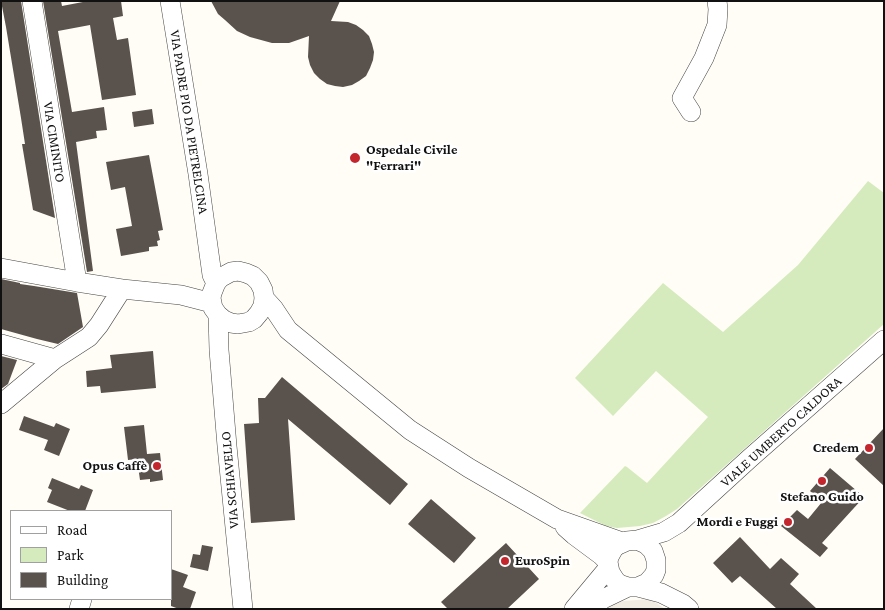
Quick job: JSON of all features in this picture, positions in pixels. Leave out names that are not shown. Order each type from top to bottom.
[{"type":"street","name":"VIA CIMINITO","points":[[32,1],[77,282]]},
{"type":"street","name":"VIA PADRE PIO DA PIETRELCINA","points":[[170,1],[215,298]]},
{"type":"street","points":[[691,112],[682,98],[704,58],[717,25],[717,1]]},
{"type":"street","points":[[208,244],[238,271],[253,276],[259,282],[264,298],[263,306],[259,313],[246,321],[219,350]]},
{"type":"street","points":[[1,268],[122,289],[215,298]]},
{"type":"street","points":[[238,271],[225,275],[215,298],[224,320],[230,323],[246,321],[288,330]]},
{"type":"street","points":[[1,404],[55,359],[88,337],[99,325],[122,289]]},
{"type":"street","name":"VIA SCHIAVELLO","points":[[215,298],[243,609]]},
{"type":"street","points":[[264,298],[288,330],[410,430],[469,468],[557,520],[601,555],[609,565]]},
{"type":"street","name":"VIALE UMBERTO CALDORA","points":[[629,541],[664,532],[679,523],[884,340]]},
{"type":"street","points":[[1,344],[55,359]]},
{"type":"street","points":[[557,520],[610,539],[646,544],[653,551],[656,563],[666,584],[686,606]]},
{"type":"street","name":"VIALE UMBERTO CALDORA","points":[[656,563],[679,523]]},
{"type":"street","points":[[629,541],[614,548],[609,557],[610,572],[615,580],[624,586],[661,593],[686,606]]},
{"type":"street","points":[[588,609],[603,599],[648,582],[654,575],[656,563]]},
{"type":"street","points":[[574,609],[609,565]]},
{"type":"green space","points":[[868,181],[884,193],[884,324],[677,509],[666,516],[653,523],[617,528],[606,526],[580,513],[625,466],[647,483],[708,417],[656,371],[613,416],[575,378],[663,283],[723,332],[798,265]]},
{"type":"shaded area","points":[[651,599],[665,609],[607,609],[623,601]]},
{"type":"building","points":[[1,1],[21,1],[55,218],[33,210],[22,144],[25,144]]},
{"type":"building","points":[[43,1],[61,1],[62,6],[88,1],[121,1],[123,16],[113,18],[117,40],[128,38],[136,95],[102,100],[90,25],[58,31],[72,112],[104,107],[107,130],[96,131],[97,138],[76,142],[93,271],[87,272]]},
{"type":"building","points":[[211,1],[340,1],[331,21],[348,22],[356,25],[369,36],[374,52],[370,68],[366,76],[352,85],[343,87],[327,84],[314,73],[310,65],[308,57],[309,36],[289,43],[272,43],[250,37],[237,31],[218,14]]},
{"type":"building","points":[[152,109],[154,124],[134,127],[132,112]]},
{"type":"building","points":[[149,155],[163,230],[158,231],[160,240],[157,241],[158,246],[149,247],[149,251],[121,256],[116,229],[132,226],[125,187],[111,190],[106,162]]},
{"type":"building","points":[[1,279],[77,293],[83,327],[58,344],[1,329]]},
{"type":"building","points":[[153,351],[156,388],[101,393],[100,386],[87,387],[86,371],[112,368],[110,355]]},
{"type":"building","points":[[1,356],[17,360],[8,384],[1,389]]},
{"type":"building","points":[[282,377],[408,484],[390,505],[288,419],[295,520],[251,523],[244,424],[259,423],[258,398],[265,398]]},
{"type":"building","points":[[24,416],[54,427],[56,423],[70,429],[59,456],[44,450],[48,440],[19,430]]},
{"type":"building","points":[[144,425],[147,454],[160,453],[163,480],[150,482],[150,479],[140,480],[137,459],[128,460],[124,427]]},
{"type":"building","points":[[884,428],[884,486],[855,459]]},
{"type":"building","points":[[830,468],[864,497],[822,543],[828,548],[820,557],[781,526],[797,510],[808,519],[822,502],[810,491]]},
{"type":"building","points":[[52,478],[79,489],[81,485],[93,490],[85,510],[67,510],[47,502],[52,490],[48,488]]},
{"type":"building","points":[[431,499],[476,538],[454,563],[408,524]]},
{"type":"building","points":[[740,537],[770,569],[781,558],[799,574],[790,584],[817,609],[777,609],[740,576],[732,583],[713,563]]},
{"type":"building","name":"EuroSpin","points":[[506,543],[539,579],[507,609],[448,609],[441,602]]},
{"type":"building","points":[[202,545],[213,547],[208,571],[190,567],[193,554],[200,555]]},
{"type":"building","points":[[172,569],[188,575],[183,587],[196,592],[190,609],[179,609],[171,606]]},
{"type":"place","name":"Ospedale Civile \"Ferrari\"","points":[[355,158]]},
{"type":"place","name":"Credem","points":[[869,448]]},
{"type":"place","name":"Opus Caffè","points":[[157,466]]},
{"type":"place","name":"Stefano Guido","points":[[822,481]]},
{"type":"place","name":"Mordi e Fuggi","points":[[788,522]]},
{"type":"place","name":"EuroSpin","points":[[505,561]]}]
